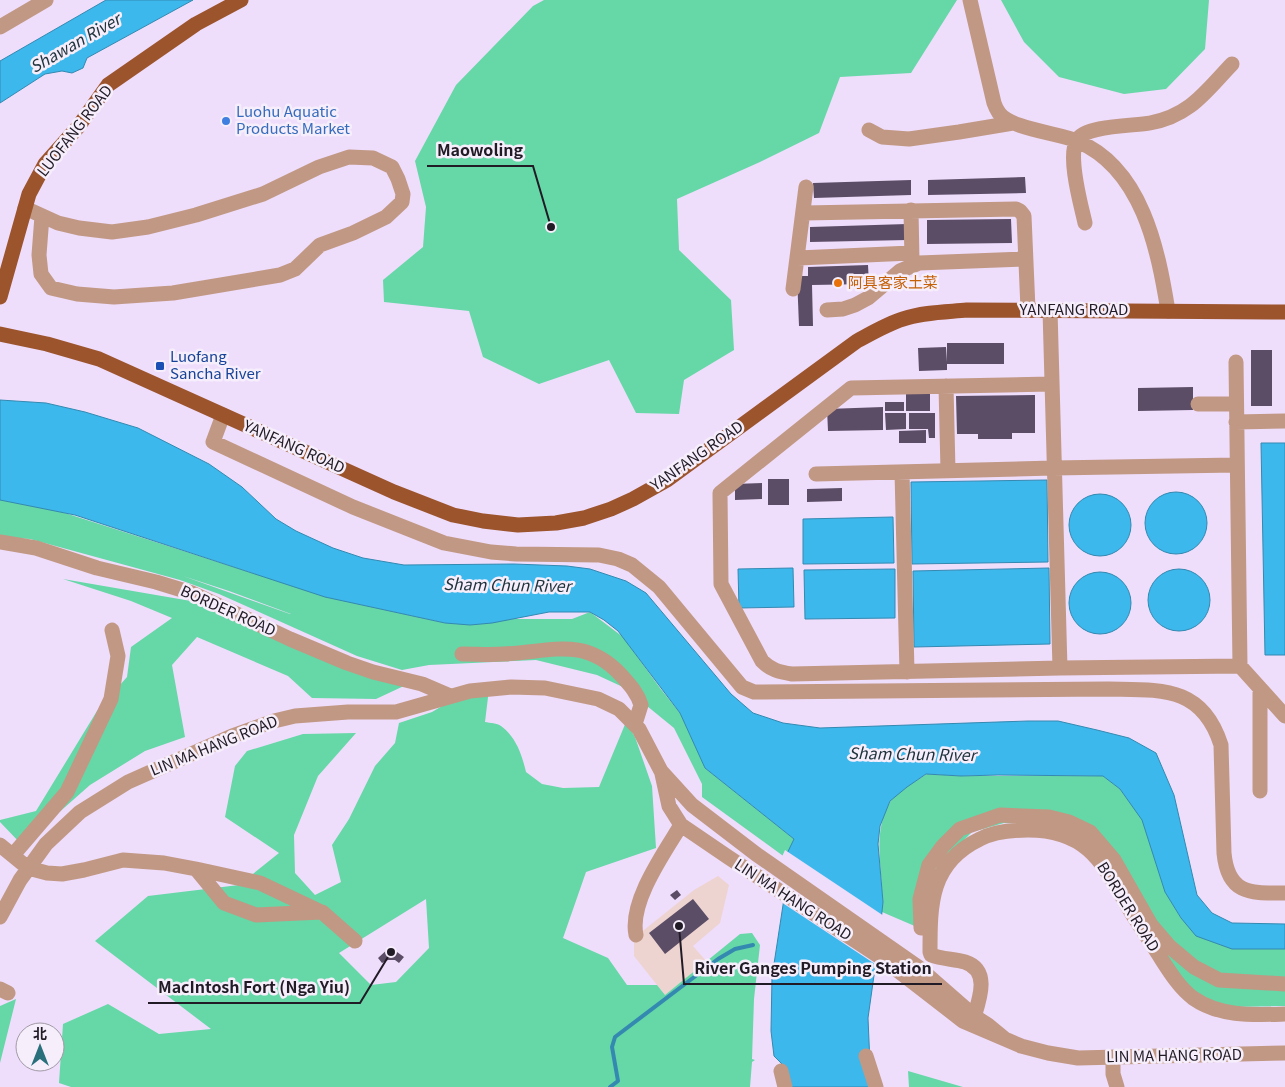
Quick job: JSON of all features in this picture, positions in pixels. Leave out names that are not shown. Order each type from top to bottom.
[{"type":"main road","name":"LUOFANG ROAD","points":[[0,298],[29,194],[45,164],[78,127],[108,85],[196,24],[241,0]]},
{"type":"main road","name":"YANFANG ROAD","points":[[0,334],[47,344],[99,359],[394,492],[453,515],[518,525],[556,523],[584,518],[611,509],[667,480],[857,341],[879,328],[904,319],[932,313],[967,310],[1285,312]]},
{"type":"street","points":[[0,27],[46,0]]},
{"type":"street","points":[[970,0],[994,103],[999,114],[1013,123],[1076,140],[1105,157],[1120,174],[1138,203],[1151,232],[1158,257],[1168,311]]},
{"type":"street","points":[[1085,223],[1074,166],[1076,140],[1089,132],[1100,129],[1148,124],[1176,116],[1207,93],[1232,64]]},
{"type":"street","points":[[868,130],[888,138],[909,139],[1013,123]]},
{"type":"street","points":[[25,208],[58,223],[79,228],[112,232],[148,227],[196,215],[263,194],[319,167],[349,157],[372,158],[392,167],[403,194],[402,202],[386,217],[353,233],[320,245],[295,269],[280,275],[173,293],[114,297],[76,294],[51,288],[41,274],[39,255],[42,216]]},
{"type":"street","points":[[793,289],[806,187]]},
{"type":"street","points":[[804,213],[1016,208],[1024,216],[1028,309]]},
{"type":"street","points":[[827,310],[842,309],[868,298],[912,259],[910,210]]},
{"type":"street","points":[[798,258],[935,261],[1025,260]]},
{"type":"street","points":[[1050,310],[1060,668]]},
{"type":"street","points":[[1236,362],[1240,666],[1285,716]]},
{"type":"street","points":[[1051,384],[851,388],[720,493],[721,584],[755,650],[769,668],[792,674],[1240,666]]},
{"type":"street","points":[[946,386],[948,470]]},
{"type":"street","points":[[1198,404],[1236,404]]},
{"type":"street","points":[[223,415],[213,442],[353,507],[406,529],[444,542],[491,552],[599,555],[618,559],[632,565],[659,587],[742,687],[754,692],[1108,689],[1166,691],[1182,696],[1194,703],[1208,717],[1216,730],[1221,745],[1224,853],[1225,865],[1231,878],[1246,891],[1285,893]]},
{"type":"street","points":[[1236,422],[1285,421]]},
{"type":"street","points":[[816,474],[1236,465]]},
{"type":"street","points":[[902,472],[907,672]]},
{"type":"street","name":"BORDER ROAD","points":[[0,542],[46,551],[98,568],[192,593],[303,645],[347,663],[422,684],[450,696]]},
{"type":"street","points":[[12,855],[67,792],[111,699],[118,656],[112,630]]},
{"type":"street","points":[[462,654],[504,654],[572,648],[584,650],[610,663],[633,688],[641,705],[635,724]]},
{"type":"street","name":"LIN MA HANG ROAD","points":[[0,917],[28,868],[46,844],[80,812],[110,792],[147,773],[232,736],[274,721],[295,716],[348,712],[396,712],[470,691],[491,688],[545,688],[605,701],[619,709],[635,724],[661,770],[692,805],[886,954]]},
{"type":"street","points":[[1260,688],[1260,791]]},
{"type":"street","name":"LIN MA HANG ROAD","points":[[661,770],[669,806],[681,824],[756,876],[886,954],[918,967],[973,1020],[1005,1039],[1036,1050],[1078,1058],[1285,1053]]},
{"type":"street","points":[[921,932],[920,899],[929,865],[943,846],[960,829],[1000,814],[1049,817],[1069,822],[1090,832],[1114,860],[1151,925],[1170,946],[1194,967],[1219,980],[1285,984]]},
{"type":"street","points":[[636,935],[635,916],[640,898],[660,872],[681,824]]},
{"type":"street","name":"BORDER ROAD","points":[[973,1020],[982,980],[978,971],[967,963],[931,955],[932,900],[937,882],[952,858],[975,841],[992,834],[1018,830],[1052,832],[1074,840],[1099,859],[1171,973],[1180,986],[1192,997],[1214,1009],[1230,1013],[1285,1014]]},
{"type":"street","points":[[0,845],[28,868],[46,873],[62,874],[123,860],[196,868],[260,883],[322,912],[355,941]]},
{"type":"street","points":[[196,868],[224,903],[256,914],[322,912]]},
{"type":"street","points":[[866,1056],[876,1087]]},
{"type":"street","points":[[1113,1057],[1117,1087]]},
{"type":"street","points":[[781,1071],[785,1087]]},
{"type":"shaded area","points":[[718,876],[729,885],[720,923],[693,946],[707,962],[665,995],[634,956],[634,938],[694,890]]},
{"type":"green space","points":[[544,0],[957,0],[911,73],[840,77],[819,133],[677,199],[679,250],[731,300],[734,350],[684,380],[679,414],[636,413],[609,360],[539,384],[483,357],[469,311],[384,302],[383,280],[423,247],[426,207],[415,161],[456,85],[533,6]]},
{"type":"green space","points":[[1001,0],[1209,0],[1205,49],[1166,89],[1124,94],[1059,77],[1024,42]]},
{"type":"green space","points":[[0,496],[12,496],[249,572],[359,604],[445,623],[512,619],[572,619],[590,612],[623,637],[687,722],[705,768],[794,839],[786,858],[702,797],[702,784],[674,728],[625,688],[597,675],[536,660],[429,665],[402,670],[357,656],[219,594],[180,580],[30,539],[0,537]],"holes":[[[183,576],[229,591],[291,614]]]},
{"type":"green space","points":[[63,579],[191,601],[406,685],[376,699],[312,698],[288,676],[197,637],[172,665],[185,737],[145,751],[90,785],[22,845],[0,820],[36,811],[97,711],[127,677],[131,647],[172,618],[131,601]]},
{"type":"green space","points":[[489,689],[485,722],[499,725],[511,735],[520,753],[526,772],[542,784],[563,788],[599,787],[626,722],[635,737],[652,786],[656,848],[586,872],[563,938],[608,958],[627,985],[657,985],[665,995],[740,934],[752,933],[760,945],[754,999],[752,1059],[755,1060],[752,1062],[750,1087],[71,1087],[59,1083],[60,1072],[65,1072],[65,1023],[108,1004],[159,1034],[211,1029],[95,941],[148,896],[239,885],[279,853],[225,817],[235,766],[247,751],[303,734],[356,733],[318,776],[294,835],[295,873],[315,895],[341,882],[332,845],[349,819],[375,766],[395,743],[399,723],[432,712],[449,702]],"holes":[[[426,899],[429,948],[396,982],[371,985],[339,953]]]},
{"type":"green space","points":[[927,774],[961,776],[1103,776],[1120,789],[1143,820],[1166,893],[1181,918],[1285,948],[1285,1006],[1233,1007],[1212,1001],[1191,989],[1174,967],[1111,873],[1048,824],[1004,823],[972,832],[935,869],[924,930],[882,912],[879,842],[884,815],[890,802],[897,794]]},
{"type":"green space","points":[[16,999],[0,1063],[0,1006]]},
{"type":"green space","points":[[908,1071],[963,1087],[909,1087]]},
{"type":"water","name":"Shawan River","points":[[106,0],[193,0],[87,58],[83,68],[72,73],[62,71],[45,74],[0,103],[0,61]]},
{"type":"water","name":"Sham Chun River","points":[[0,400],[46,403],[85,412],[138,428],[209,464],[242,487],[276,519],[296,531],[333,548],[363,558],[404,565],[514,564],[567,566],[590,569],[626,581],[646,593],[731,694],[753,713],[783,723],[820,728],[1058,721],[1129,738],[1156,753],[1174,795],[1197,895],[1212,913],[1232,923],[1285,924],[1285,949],[1232,949],[1196,936],[1181,918],[1165,892],[1142,820],[1120,789],[1103,776],[961,776],[926,774],[890,801],[880,826],[878,844],[883,902],[868,1018],[871,1087],[791,1087],[784,1066],[774,1056],[771,1031],[772,977],[787,879],[780,868],[794,839],[705,768],[680,713],[618,631],[590,612],[549,612],[492,623],[470,625],[445,623],[325,597],[75,515],[0,500]]},
{"type":"water","points":[[1261,443],[1285,443],[1285,655],[1265,655]]},
{"type":"water","points":[[1047,480],[1048,562],[912,564],[911,482]]},
{"type":"water","points":[[1170,492],[1182,492],[1198,501],[1205,511],[1207,523],[1205,535],[1198,545],[1182,554],[1170,554],[1159,549],[1150,540],[1145,529],[1145,517],[1150,506],[1159,497]]},
{"type":"water","points":[[1094,494],[1106,494],[1122,503],[1129,513],[1131,525],[1129,537],[1122,547],[1106,556],[1094,556],[1083,551],[1074,542],[1069,531],[1069,519],[1074,508],[1083,499]]},
{"type":"water","points":[[893,517],[894,563],[803,564],[803,519]]},
{"type":"water","points":[[793,568],[794,607],[739,608],[738,569]]},
{"type":"water","points":[[1049,568],[1050,644],[914,647],[913,571]]},
{"type":"water","points":[[895,569],[895,618],[805,619],[804,570]]},
{"type":"water","points":[[1173,569],[1185,569],[1201,578],[1208,588],[1210,600],[1208,612],[1201,622],[1185,631],[1173,631],[1162,626],[1153,617],[1148,606],[1148,594],[1153,583],[1162,574]]},
{"type":"water","points":[[1094,572],[1106,572],[1122,581],[1129,591],[1131,603],[1129,615],[1122,625],[1106,634],[1094,634],[1083,629],[1074,620],[1069,609],[1069,597],[1074,586],[1083,577]]},
{"type":"pier","points":[[785,850],[884,916],[878,966],[781,902],[784,879],[777,868]]},
{"type":"building","points":[[1025,177],[1026,193],[928,195],[928,180]]},
{"type":"building","points":[[911,180],[911,195],[814,198],[813,183]]},
{"type":"building","points":[[1011,219],[1012,243],[927,244],[927,220]]},
{"type":"building","points":[[907,224],[908,240],[810,242],[810,227]]},
{"type":"building","points":[[868,265],[869,284],[812,285],[813,326],[799,326],[797,276],[808,276],[808,267]]},
{"type":"building","points":[[947,343],[1004,343],[1004,364],[947,364],[947,370],[919,371],[918,348],[946,347],[947,362]]},
{"type":"building","points":[[1251,350],[1272,350],[1272,406],[1251,406]]},
{"type":"building","points":[[1193,387],[1193,410],[1138,411],[1138,388]]},
{"type":"building","points":[[906,393],[930,393],[930,411],[906,411]]},
{"type":"building","points":[[1035,395],[1035,433],[1012,433],[1012,439],[978,439],[978,434],[957,434],[956,396]]},
{"type":"building","points":[[885,402],[904,402],[904,411],[885,411]]},
{"type":"building","points":[[883,407],[883,430],[828,431],[827,409]]},
{"type":"building","points":[[885,413],[906,413],[906,429],[886,430]]},
{"type":"building","points":[[909,413],[935,413],[935,438],[929,438],[928,429],[909,429]]},
{"type":"building","points":[[926,430],[926,443],[899,443],[899,431]]},
{"type":"building","points":[[768,479],[789,479],[789,505],[768,505]]},
{"type":"building","points":[[762,483],[762,499],[735,500],[735,484]]},
{"type":"building","points":[[842,488],[842,501],[807,502],[807,489]]},
{"type":"building","points":[[677,890],[681,895],[675,900],[670,895]]},
{"type":"building","points":[[693,899],[709,919],[665,954],[649,933]]},
{"type":"building","points":[[390,947],[404,957],[399,963],[395,960],[388,960],[382,963],[378,958]]},
{"type":"waterway","points":[[610,1087],[618,1081],[612,1047],[615,1037],[718,959],[735,949],[753,945]]},
{"type":"place","name":"Luohu Aquatic Products Market","points":[[226,121]]},
{"type":"place","name":"Maowoling","points":[[551,227]]},
{"type":"place","name":"阿具客家土菜","points":[[838,283]]},
{"type":"place","name":"Luofang Sancha River","points":[[160,366]]},
{"type":"place","name":"River Ganges Pumping Station","points":[[679,926]]},
{"type":"place","name":"MacIntosh Fort (Nga Yiu)","points":[[391,952]]}]
